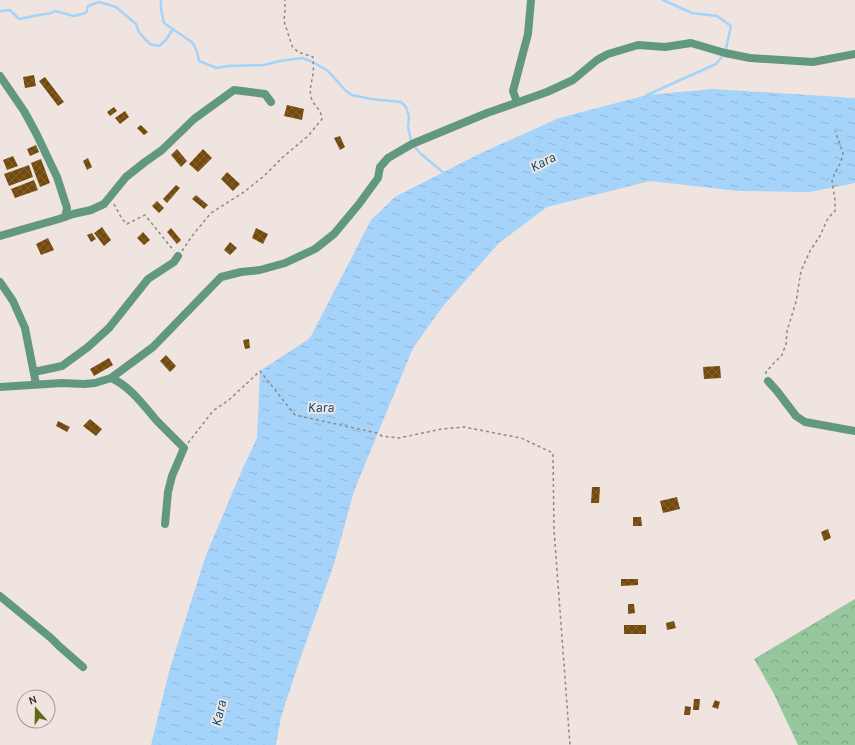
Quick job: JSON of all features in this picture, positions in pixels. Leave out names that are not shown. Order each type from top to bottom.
[{"type":"street","points":[[517,102],[513,91],[528,34],[531,0]]},
{"type":"street","points":[[0,387],[62,383],[84,384],[95,383],[111,378],[153,347],[221,277],[241,272],[260,270],[285,263],[314,249],[334,234],[378,178],[380,167],[388,158],[412,144],[487,113],[547,92],[573,80],[597,60],[608,54],[638,45],[666,47],[691,43],[724,53],[750,58],[813,62],[855,54]]},
{"type":"street","points":[[0,76],[12,93],[36,134],[57,177],[67,208],[65,217]]},
{"type":"street","points":[[0,236],[91,210],[104,204],[126,177],[162,150],[194,119],[234,90],[265,94],[271,102]]},
{"type":"street","points":[[34,372],[62,366],[88,347],[109,328],[148,279],[174,262],[178,256]]},
{"type":"street","points":[[0,282],[13,301],[25,328],[36,384]]},
{"type":"street","points":[[111,378],[118,381],[133,394],[184,448],[172,476],[168,492],[165,524]]},
{"type":"street","points":[[768,381],[796,416],[805,422],[855,431]]},
{"type":"street","points":[[0,596],[51,638],[83,667]]},
{"type":"path","points":[[110,197],[122,219],[127,224],[145,215],[178,256],[192,236],[211,214],[244,192],[264,176],[283,157],[308,136],[322,119],[322,114],[310,95],[310,85],[313,74],[313,57],[298,52],[292,46],[284,21],[285,0]]},
{"type":"path","points":[[768,381],[766,372],[782,355],[786,344],[787,331],[796,302],[801,271],[828,218],[835,210],[832,181],[841,162],[843,153],[835,132]]},
{"type":"path","points":[[184,448],[214,410],[260,371],[295,415],[377,433],[382,436],[399,438],[464,427],[521,438],[553,453],[554,530],[570,745]]},
{"type":"green space","points":[[855,599],[855,745],[798,745],[773,692],[754,659]]},
{"type":"water","name":"Kara","points":[[713,89],[855,98],[855,183],[810,192],[738,191],[650,181],[547,207],[499,243],[443,306],[413,348],[354,491],[334,564],[281,717],[276,745],[151,745],[170,668],[206,555],[257,438],[260,371],[310,338],[371,220],[395,197],[479,154],[559,118],[647,95]]},
{"type":"building","points":[[34,75],[36,86],[25,88],[23,77]]},
{"type":"building","points":[[45,77],[64,102],[58,106],[39,81]]},
{"type":"building","points":[[287,105],[304,109],[302,120],[284,116]]},
{"type":"building","points":[[114,107],[117,111],[110,116],[107,112]]},
{"type":"building","points":[[125,111],[129,117],[120,124],[115,118]]},
{"type":"building","points":[[141,125],[148,132],[144,135],[137,128]]},
{"type":"building","points":[[340,136],[345,147],[340,150],[334,138]]},
{"type":"building","points":[[36,145],[39,152],[30,156],[27,149]]},
{"type":"building","points":[[177,149],[187,161],[181,167],[171,155]]},
{"type":"building","points":[[203,149],[212,158],[198,172],[189,164]]},
{"type":"building","points":[[13,156],[18,166],[7,170],[3,160]]},
{"type":"building","points":[[88,158],[92,167],[87,170],[83,161]]},
{"type":"building","points":[[41,159],[50,183],[40,187],[31,163]]},
{"type":"building","points":[[29,165],[33,177],[9,186],[4,174]]},
{"type":"building","points":[[227,172],[240,184],[233,191],[221,179]]},
{"type":"building","points":[[34,180],[38,190],[15,198],[11,189]]},
{"type":"building","points":[[176,185],[180,188],[167,203],[163,199]]},
{"type":"building","points":[[196,195],[208,205],[204,209],[192,199]]},
{"type":"building","points":[[157,201],[164,208],[159,213],[152,206]]},
{"type":"building","points":[[102,227],[111,240],[104,246],[94,233]]},
{"type":"building","points":[[171,228],[181,240],[177,244],[167,232]]},
{"type":"building","points":[[256,228],[268,234],[263,244],[252,238]]},
{"type":"building","points":[[143,232],[150,240],[144,245],[137,238]]},
{"type":"building","points":[[92,233],[96,239],[91,242],[87,235]]},
{"type":"building","points":[[48,238],[54,250],[41,255],[36,244]]},
{"type":"building","points":[[230,242],[237,248],[230,255],[224,250]]},
{"type":"building","points":[[249,339],[250,348],[245,349],[243,340]]},
{"type":"building","points":[[166,355],[176,366],[170,372],[160,361]]},
{"type":"building","points":[[109,358],[113,365],[94,376],[90,369]]},
{"type":"building","points":[[720,366],[721,378],[704,379],[703,367]]},
{"type":"building","points":[[90,419],[102,429],[96,436],[83,426]]},
{"type":"building","points":[[58,421],[70,427],[67,432],[56,426]]},
{"type":"building","points":[[592,487],[600,487],[599,503],[591,503]]},
{"type":"building","points":[[677,497],[680,509],[663,513],[660,501]]},
{"type":"building","points":[[633,517],[641,517],[642,526],[633,526]]},
{"type":"building","points":[[828,529],[831,538],[824,541],[821,532]]},
{"type":"building","points":[[621,579],[638,579],[638,585],[621,586]]},
{"type":"building","points":[[628,604],[634,604],[635,613],[628,614]]},
{"type":"building","points":[[674,621],[676,628],[667,630],[666,623]]},
{"type":"building","points":[[624,625],[646,625],[646,634],[624,634]]},
{"type":"building","points":[[694,699],[700,699],[699,710],[693,710]]},
{"type":"building","points":[[715,700],[720,702],[718,709],[712,707]]},
{"type":"building","points":[[685,706],[691,707],[690,715],[684,715]]},
{"type":"waterway","points":[[161,0],[164,23],[193,43],[199,61],[217,68],[228,66],[264,65],[302,58],[313,62],[328,71],[346,91],[352,95],[371,99],[401,102],[406,107],[409,117],[408,127],[412,144],[421,154],[445,174]]},
{"type":"waterway","points":[[647,95],[716,64],[725,53],[731,26],[717,16],[692,13],[663,0]]},
{"type":"waterway","points":[[0,11],[10,10],[19,19],[55,11],[74,16],[86,13],[88,6],[99,2],[116,7],[136,24],[139,32],[150,44],[159,46],[166,40],[173,29]]}]
